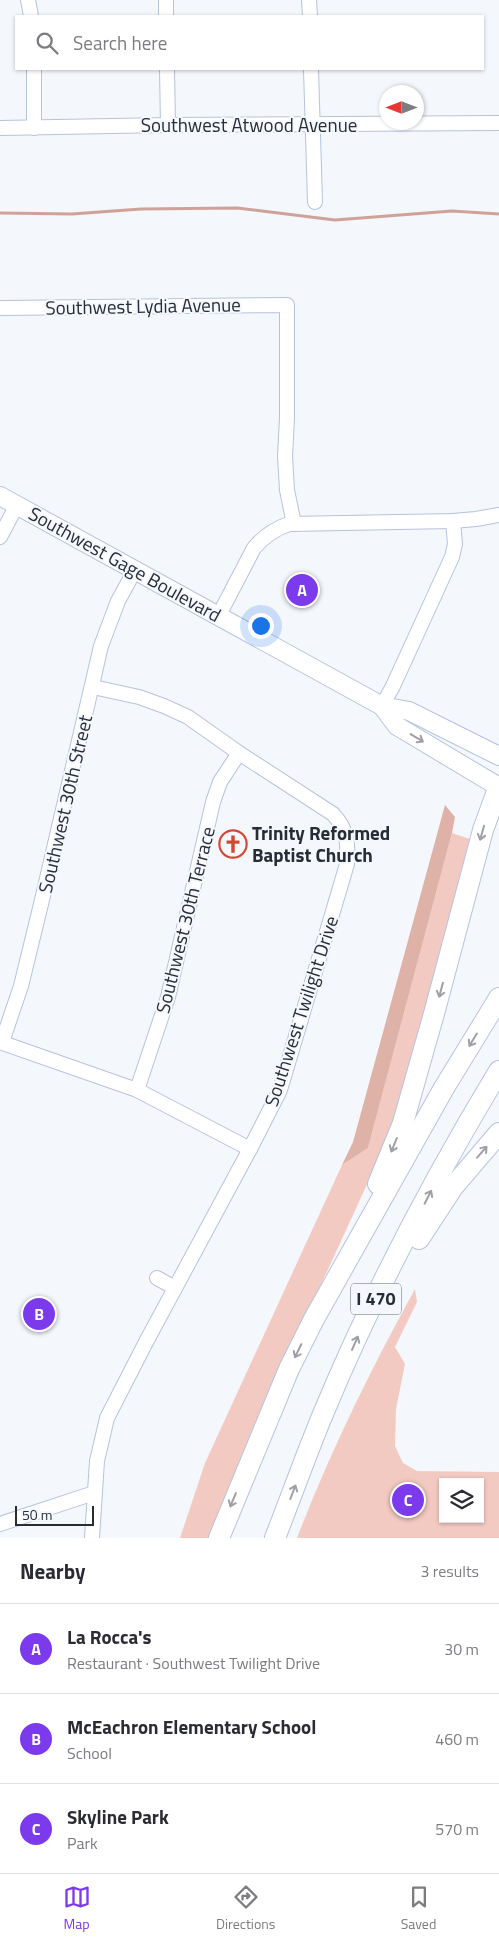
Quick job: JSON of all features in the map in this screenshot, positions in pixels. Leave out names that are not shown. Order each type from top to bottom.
[{"type":"highway","points":[[336,1277],[372,1200],[403,1123],[483,830],[499,787]]},
{"type":"highway","name":"I 470","points":[[219,1538],[289,1369],[336,1277],[379,1205],[444,1088],[499,998]]},
{"type":"highway","name":"I 470","points":[[275,1538],[324,1413],[365,1322],[448,1160],[499,1071]]},
{"type":"highway","points":[[365,1322],[453,1187],[499,1133]]},
{"type":"main road","name":"Southwest Gage Boulevard","points":[[0,496],[382,706],[409,711],[499,756]]},
{"type":"main road","name":"Southwest Gage Boulevard","points":[[382,706],[396,726],[499,787]]},
{"type":"street","points":[[28,0],[31,15]]},
{"type":"street","points":[[166,0],[166,15]]},
{"type":"street","points":[[310,0],[310,15]]},
{"type":"street","points":[[34,70],[34,128]]},
{"type":"street","points":[[167,70],[168,125]]},
{"type":"street","points":[[310,70],[315,202]]},
{"type":"street","name":"Southwest Atwood Avenue","points":[[0,128],[499,123]]},
{"type":"street","name":"Southwest Lydia Avenue","points":[[0,308],[287,305],[285,456],[287,490],[294,524]]},
{"type":"street","points":[[0,537],[17,505]]},
{"type":"street","points":[[218,615],[254,548],[270,532],[281,527],[294,524],[453,521],[499,515]]},
{"type":"street","points":[[382,706],[452,557],[455,544],[453,521]]},
{"type":"street","name":"Southwest 30th Street","points":[[1,1042],[21,986],[104,633],[118,601],[135,570]]},
{"type":"street","name":"Southwest Twilight Drive","points":[[92,687],[164,706],[202,726],[239,753],[333,814],[344,828],[348,845],[347,864],[280,1090],[107,1418],[96,1461],[92,1538]]},
{"type":"street","name":"Southwest 30th Terrace","points":[[137,1090],[168,997],[213,802],[220,782],[239,753]]},
{"type":"street","points":[[1,1042],[137,1090],[250,1150]]},
{"type":"street","points":[[157,1278],[175,1288]]},
{"type":"street","points":[[0,1524],[94,1493]]},
{"type":"shaded area","points":[[445,805],[455,817],[452,833],[368,1148],[342,1165],[353,1142]]},
{"type":"shaded area","points":[[452,833],[470,839],[409,1076],[392,1130],[279,1376],[212,1538],[180,1538],[205,1463],[342,1165],[368,1148]]},
{"type":"shaded area","points":[[415,1289],[417,1302],[395,1347],[405,1364],[396,1409],[395,1446],[403,1463],[417,1471],[499,1472],[499,1538],[297,1538],[337,1443],[367,1380]]},
{"type":"waterway","points":[[0,213],[72,214],[141,209],[237,208],[335,220],[452,211],[499,214]]},
{"type":"place","name":"La Rocca's","points":[[302,590]]},
{"type":"place","name":"Trinity Reformed Baptist Church","points":[[233,844]]},
{"type":"place","name":"McEachron Elementary School","points":[[39,1314]]},
{"type":"place","name":"Skyline Park","points":[[408,1500]]}]
